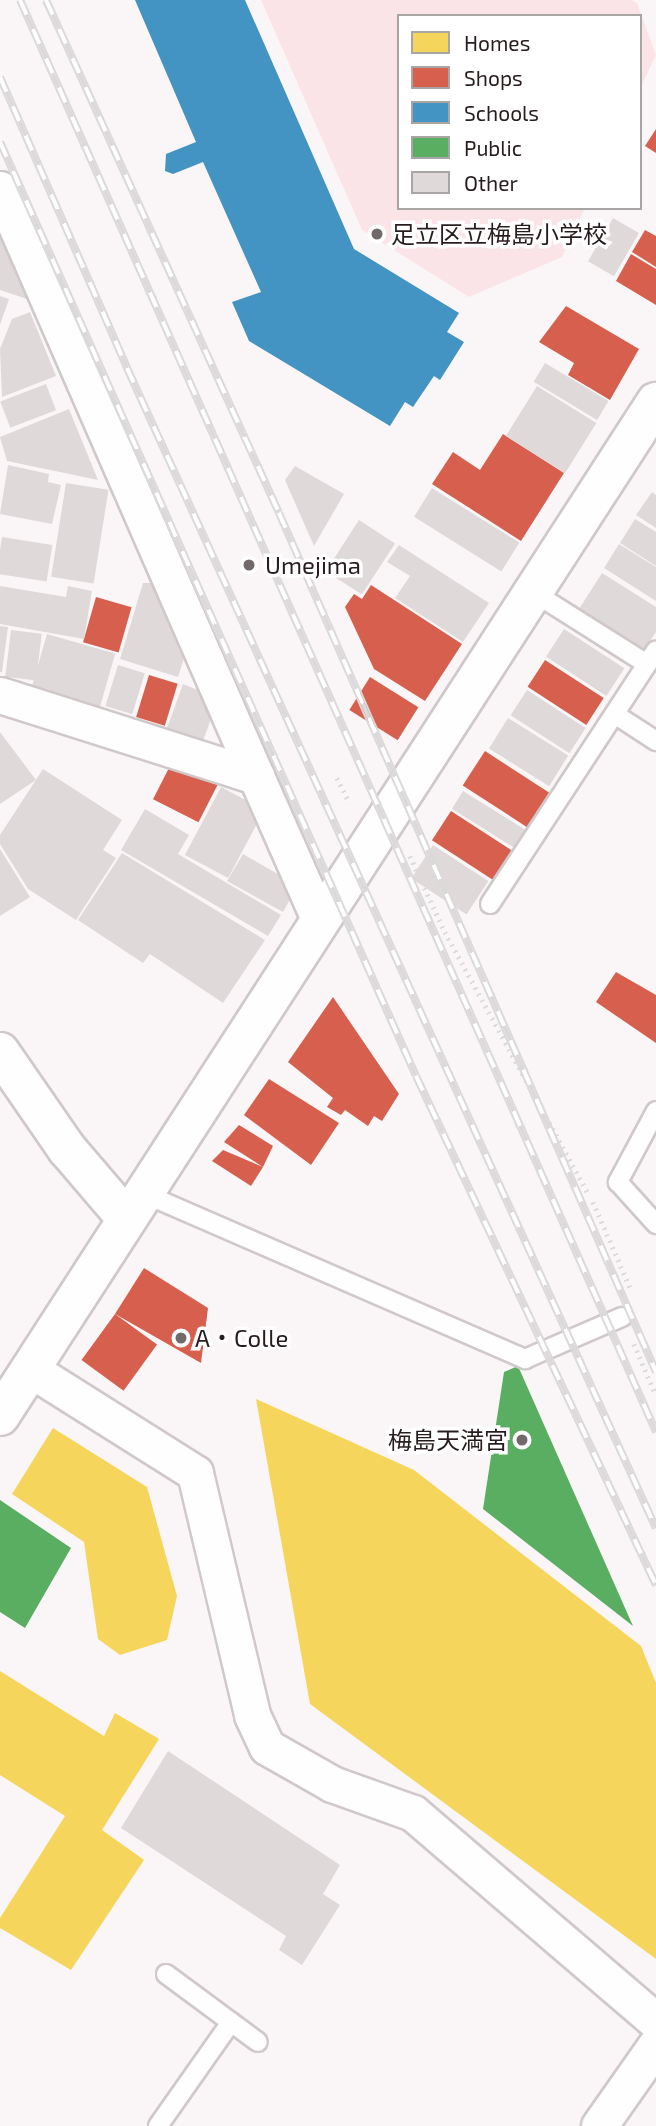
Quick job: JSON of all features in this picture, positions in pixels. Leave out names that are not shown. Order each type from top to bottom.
[{"type":"street","points":[[0,189],[320,921]]},
{"type":"street","points":[[0,1416],[656,402]]},
{"type":"street","points":[[0,695],[256,776]]},
{"type":"street","points":[[0,1052],[67,1149],[135,1206]]},
{"type":"street","points":[[30,1369],[195,1473],[251,1715],[267,1747],[332,1784],[413,1813],[656,2021]]},
{"type":"street","points":[[599,2126],[656,2045]]},
{"type":"lane","points":[[490,904],[652,657],[533,592]]},
{"type":"lane","points":[[616,715],[656,741]]},
{"type":"lane","points":[[656,1111],[618,1182],[656,1224]]},
{"type":"lane","points":[[135,1206],[525,1359],[622,1317]]},
{"type":"lane","points":[[166,1974],[258,2042]]},
{"type":"lane","points":[[158,2126],[231,2022]]},
{"type":"path","points":[[337,778],[351,807]]},
{"type":"path","points":[[405,845],[445,932],[595,1205],[639,1309],[622,1317],[656,1395]]},
{"type":"shaded area","points":[[261,0],[631,0],[637,3],[641,14],[397,14],[397,210],[584,210],[562,257],[469,297],[362,230]]},
{"type":"shaded area","points":[[642,17],[656,55],[642,85]]},
{"type":"building: Homes","points":[[256,1399],[414,1470],[641,1646],[656,1683],[656,1959],[310,1704]]},
{"type":"building: Homes","points":[[53,1428],[147,1487],[177,1596],[167,1640],[120,1655],[98,1639],[84,1542],[12,1494]]},
{"type":"building: Homes","points":[[0,1671],[104,1736],[115,1713],[159,1739],[102,1830],[144,1860],[71,1970],[0,1928],[0,1918],[65,1816],[0,1775]]},
{"type":"building: Shops","points":[[656,129],[656,153],[645,146]]},
{"type":"building: Shops","points":[[645,230],[656,236],[656,267],[632,252]]},
{"type":"building: Shops","points":[[631,254],[656,269],[656,305],[616,281]]},
{"type":"building: Shops","points":[[566,306],[639,349],[610,400],[568,375],[574,363],[539,342]]},
{"type":"building: Shops","points":[[503,434],[564,473],[521,541],[432,484],[453,452],[480,470]]},
{"type":"building: Shops","points":[[371,585],[462,644],[425,701],[374,669],[345,607],[354,594],[362,599]]},
{"type":"building: Shops","points":[[96,597],[132,607],[119,652],[83,642]]},
{"type":"building: Shops","points":[[545,660],[604,698],[586,725],[528,687]]},
{"type":"building: Shops","points":[[149,675],[178,684],[165,726],[136,717]]},
{"type":"building: Shops","points":[[370,677],[418,707],[398,740],[349,710]]},
{"type":"building: Shops","points":[[485,751],[552,795],[530,829],[463,785]]},
{"type":"building: Shops","points":[[173,760],[218,783],[198,822],[153,799]]},
{"type":"building: Shops","points":[[451,811],[516,853],[497,883],[432,840]]},
{"type":"building: Shops","points":[[616,972],[656,995],[656,1043],[596,1002]]},
{"type":"building: Shops","points":[[333,997],[399,1094],[382,1121],[374,1116],[368,1126],[345,1110],[341,1115],[327,1107],[333,1098],[288,1062]]},
{"type":"building: Shops","points":[[269,1079],[339,1123],[311,1165],[244,1115]]},
{"type":"building: Shops","points":[[239,1125],[273,1146],[263,1167],[224,1142]]},
{"type":"building: Shops","points":[[223,1150],[263,1167],[251,1186],[212,1161]]},
{"type":"building: Shops","name":"A・Colle","points":[[144,1268],[208,1308],[201,1363],[115,1314]]},
{"type":"building: Shops","points":[[115,1314],[157,1345],[124,1391],[81,1360]]},
{"type":"building: Schools","points":[[135,0],[245,0],[354,249],[459,313],[447,332],[464,342],[440,380],[434,376],[413,407],[405,402],[390,426],[249,341],[232,302],[261,292],[203,162],[173,174],[165,171],[166,154],[196,142]]},
{"type":"building: Public","name":"梅島天満宮","points":[[518,1366],[633,1626],[483,1509],[504,1372]]},
{"type":"building: Public","points":[[0,1500],[71,1548],[25,1628],[0,1612]]},
{"type":"building: Other","points":[[613,218],[639,233],[614,276],[588,261]]},
{"type":"building: Other","points":[[0,237],[27,299],[0,290]]},
{"type":"building: Other","points":[[0,296],[9,299],[0,325]]},
{"type":"building: Other","points":[[30,312],[56,376],[2,397],[0,349],[12,319]]},
{"type":"building: Other","points":[[545,363],[608,401],[597,420],[534,382]]},
{"type":"building: Other","points":[[46,384],[56,410],[10,428],[0,402]]},
{"type":"building: Other","points":[[537,386],[596,423],[565,473],[506,436]]},
{"type":"building: Other","points":[[69,409],[98,480],[7,461],[0,437]]},
{"type":"building: Other","points":[[8,465],[49,474],[48,482],[61,485],[52,524],[0,514]]},
{"type":"building: Other","points":[[295,466],[344,494],[314,546],[285,480]]},
{"type":"building: Other","points":[[66,483],[108,490],[94,584],[51,577]]},
{"type":"building: Other","points":[[432,488],[519,543],[501,571],[414,517]]},
{"type":"building: Other","points":[[652,492],[656,495],[656,528],[636,515]]},
{"type":"building: Other","points":[[635,519],[656,532],[656,566],[620,543]]},
{"type":"building: Other","points":[[359,520],[395,543],[362,595],[326,571]]},
{"type":"building: Other","points":[[2,537],[52,545],[47,582],[0,574]]},
{"type":"building: Other","points":[[619,544],[656,567],[656,601],[604,568]]},
{"type":"building: Other","points":[[399,545],[489,603],[463,642],[395,598],[410,576],[387,562]]},
{"type":"building: Other","points":[[602,573],[656,607],[656,632],[645,649],[579,609]]},
{"type":"building: Other","points":[[143,583],[153,583],[185,655],[178,677],[120,659]]},
{"type":"building: Other","points":[[0,586],[66,597],[68,586],[92,591],[84,639],[0,624]]},
{"type":"building: Other","points":[[0,626],[8,627],[2,672],[0,672]]},
{"type":"building: Other","points":[[564,629],[624,668],[606,696],[546,657]]},
{"type":"building: Other","points":[[11,630],[42,634],[36,680],[5,677]]},
{"type":"building: Other","points":[[47,634],[115,654],[100,706],[32,687]]},
{"type":"building: Other","points":[[118,665],[145,673],[132,714],[105,706]]},
{"type":"building: Other","points":[[183,684],[198,690],[211,719],[203,741],[167,728]]},
{"type":"building: Other","points":[[527,690],[586,728],[569,753],[511,715]]},
{"type":"building: Other","points":[[508,718],[568,756],[549,786],[489,749]]},
{"type":"building: Other","points":[[0,732],[36,780],[0,804]]},
{"type":"building: Other","points":[[43,769],[122,820],[103,850],[116,858],[76,920],[28,889],[0,844],[0,835]]},
{"type":"building: Other","points":[[221,787],[264,810],[228,878],[185,855]]},
{"type":"building: Other","points":[[463,791],[529,832],[518,850],[452,809]]},
{"type":"building: Other","points":[[145,809],[189,835],[178,854],[281,915],[268,936],[121,850]]},
{"type":"building: Other","points":[[433,845],[488,881],[467,914],[411,879]]},
{"type":"building: Other","points":[[0,849],[30,897],[0,916]]},
{"type":"building: Other","points":[[122,853],[265,940],[223,1003],[150,954],[143,963],[78,920]]},
{"type":"building: Other","points":[[243,854],[281,876],[289,862],[298,885],[283,912],[227,881]]},
{"type":"building: Other","points":[[168,1751],[340,1865],[323,1894],[340,1905],[302,1965],[279,1950],[286,1936],[121,1828]]},
{"type":"railway","points":[[20,0],[656,1432]]},
{"type":"railway","points":[[46,0],[279,513],[656,1372]]},
{"type":"railway","points":[[0,77],[127,368],[656,1528]]},
{"type":"railway","points":[[0,142],[416,1076],[656,1585]]},
{"type":"place","name":"足立区立梅島小学校","points":[[377,234]]},
{"type":"place","name":"Umejima","points":[[249,565]]},
{"type":"place","name":"A・Colle","points":[[181,1338]]},
{"type":"place","name":"梅島天満宮","points":[[522,1440]]}]
